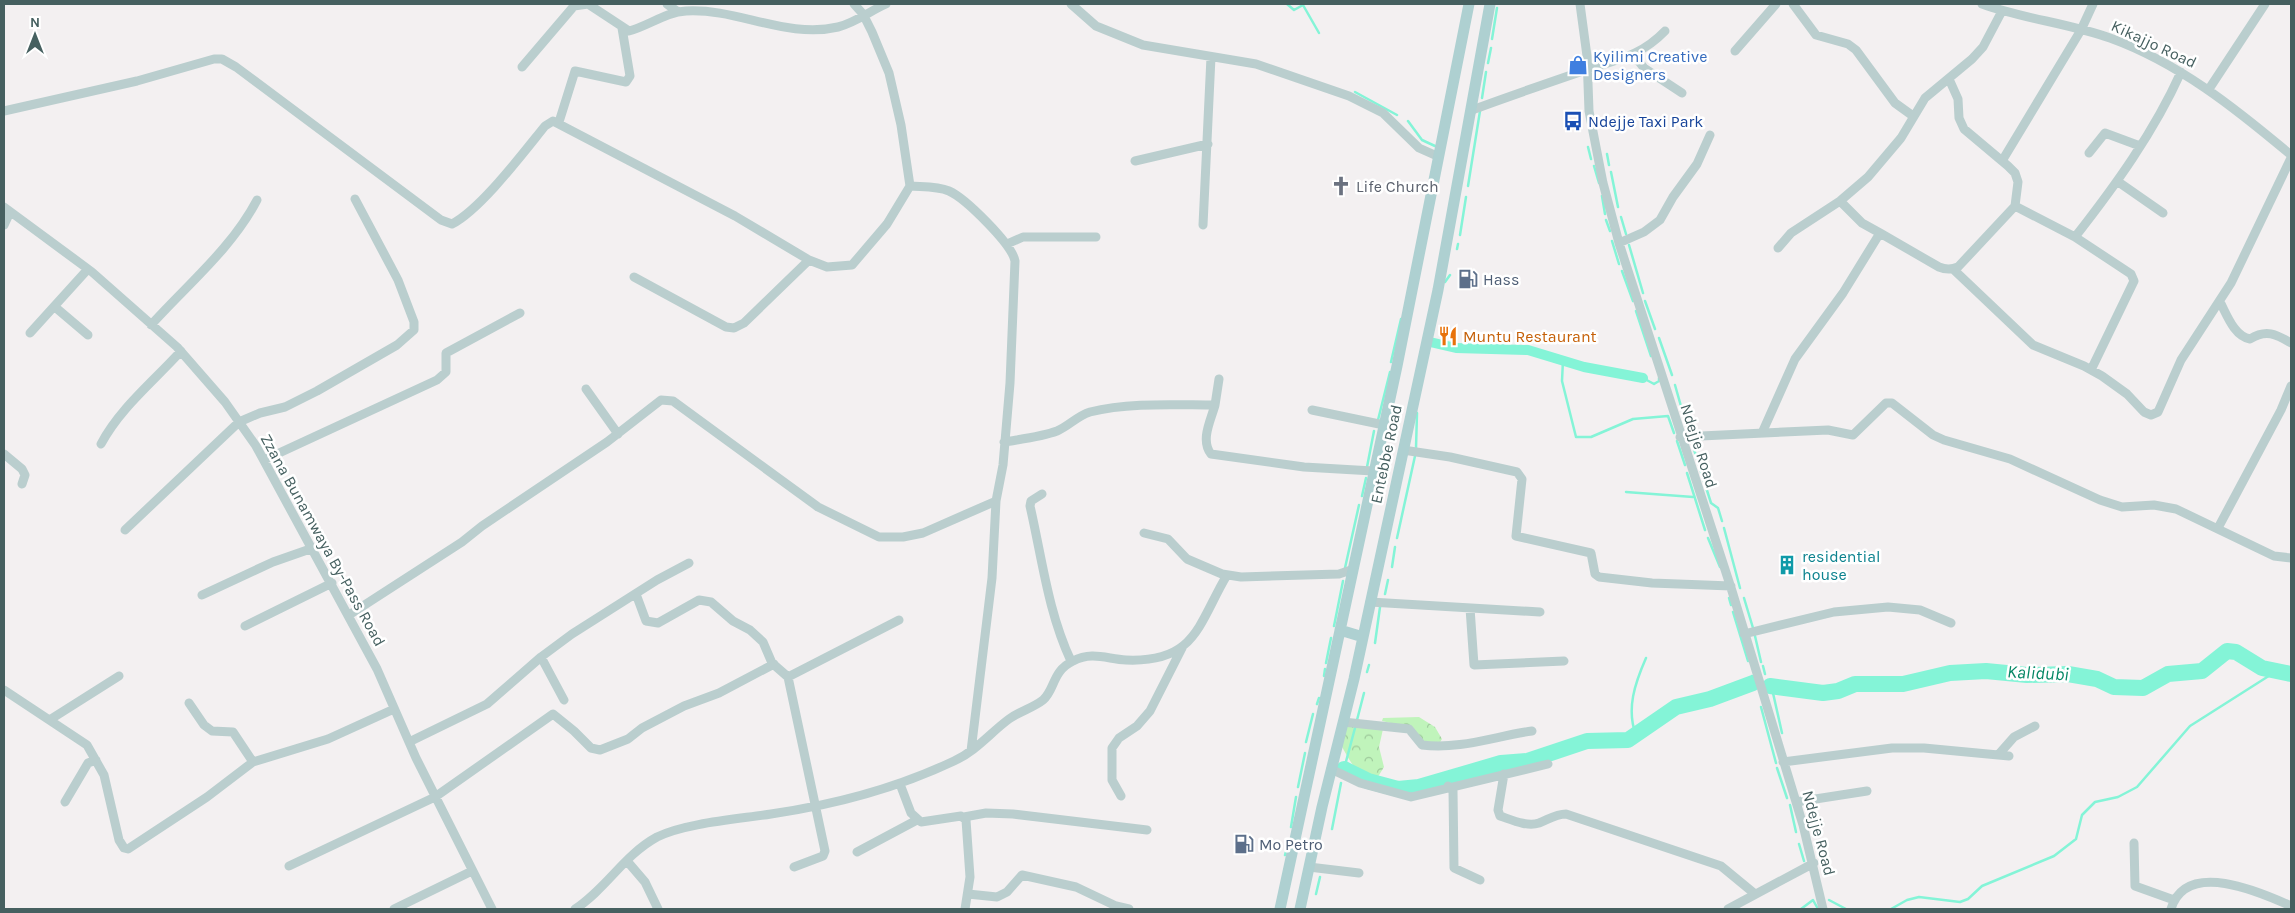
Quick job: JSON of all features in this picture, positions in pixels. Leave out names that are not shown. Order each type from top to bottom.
[{"type":"main road","name":"Entebbe Road","points":[[1280,909],[1340,630],[1351,570],[1384,424],[1469,4]]},
{"type":"main road","name":"Entebbe Road","points":[[1300,909],[1363,637],[1438,290],[1490,4]]},
{"type":"main road","points":[[1340,630],[1363,637]]},
{"type":"street","points":[[522,67],[574,6],[588,4],[622,28],[632,30],[678,12],[688,11],[736,15],[778,26],[815,29],[836,27],[850,23],[863,14],[886,4]]},
{"type":"street","points":[[667,4],[678,12]]},
{"type":"street","points":[[4,111],[137,81],[214,58],[222,59],[236,67],[441,220],[452,224],[461,220],[475,206],[546,126],[553,122],[559,122],[735,216],[809,260],[827,267],[852,265],[887,224],[910,186],[901,125],[889,73],[863,14],[854,4]]},
{"type":"street","points":[[1071,4],[1096,26],[1143,45],[1268,68],[1373,106],[1394,122],[1419,148],[1437,156],[1438,153]]},
{"type":"street","name":"Ndejje Road","points":[[1580,4],[1584,25],[1591,120],[1603,183],[1618,243],[1680,437],[1731,586],[1814,863],[1823,909]]},
{"type":"street","points":[[1735,51],[1776,4]]},
{"type":"street","points":[[1793,4],[1816,35],[1848,44],[1856,50],[1895,103],[1913,116]]},
{"type":"street","name":"Kikajjo Road","points":[[1982,4],[2002,11],[2110,38],[2159,60],[2209,89],[2291,156]]},
{"type":"street","points":[[2002,161],[2081,30],[2093,4]]},
{"type":"street","points":[[2209,89],[2265,4]]},
{"type":"street","points":[[1778,248],[1791,234],[1840,201],[1886,157],[1901,138],[1925,98],[1949,79],[1983,47],[2002,11]]},
{"type":"street","points":[[559,122],[575,71],[626,82],[630,76],[622,28]]},
{"type":"street","points":[[1472,110],[1587,69],[1634,55],[1652,45],[1665,31]]},
{"type":"street","points":[[1634,55],[1644,68],[1682,92]]},
{"type":"street","points":[[1203,225],[1212,57]]},
{"type":"street","points":[[2075,237],[2117,181],[2140,146],[2164,106],[2181,72]]},
{"type":"street","points":[[1840,201],[1862,223],[1939,268],[1946,270],[1958,267],[2015,206],[2018,182],[2015,173],[1964,129],[1959,118],[1958,99],[1949,79]]},
{"type":"street","points":[[2089,153],[2105,133],[2140,146]]},
{"type":"street","points":[[1618,243],[1644,232],[1660,220],[1673,197],[1697,164],[1710,135]]},
{"type":"street","points":[[1135,161],[1208,144]]},
{"type":"street","points":[[1953,269],[2033,345],[2091,370],[2127,394],[2144,412],[2151,415],[2158,412],[2181,360],[2220,302],[2291,156]]},
{"type":"street","points":[[2117,181],[2163,213]]},
{"type":"street","points":[[910,186],[950,192],[967,204],[1007,244],[1014,254],[1015,274],[1003,464],[996,501],[992,578],[972,751]]},
{"type":"street","points":[[125,530],[239,422],[260,413],[285,407],[317,391],[397,345],[414,330],[414,322],[398,280],[355,199]]},
{"type":"street","points":[[151,325],[202,272],[240,227],[257,200]]},
{"type":"street","points":[[2015,206],[2075,237],[2132,274],[2134,281],[2091,370]]},
{"type":"street","points":[[4,225],[7,209]]},
{"type":"street","name":"Zzana Bunamwaya By-Pass Road","points":[[7,209],[88,269],[181,350],[239,422],[264,460],[349,615],[435,797],[492,909]]},
{"type":"street","points":[[1762,433],[1795,359],[1827,317],[1880,234]]},
{"type":"street","points":[[1007,244],[1023,237],[1096,237]]},
{"type":"street","points":[[634,277],[726,327],[734,328],[744,323],[809,260]]},
{"type":"street","points":[[30,333],[88,269]]},
{"type":"street","points":[[2220,302],[2233,326],[2243,338],[2250,339],[2258,334],[2268,333],[2291,343]]},
{"type":"street","points":[[55,307],[88,336]]},
{"type":"street","points":[[264,460],[437,380],[446,372],[446,353],[520,313]]},
{"type":"street","points":[[101,444],[108,430],[120,415],[181,350]]},
{"type":"street","points":[[1219,379],[1216,406],[1207,432],[1207,449],[1211,454],[1304,467],[1373,471]]},
{"type":"street","points":[[2218,528],[2281,410],[2291,386]]},
{"type":"street","points":[[586,389],[618,434]]},
{"type":"street","points":[[349,615],[462,542],[482,526],[618,434],[661,400],[673,401],[818,507],[878,537],[903,538],[923,532],[996,501]]},
{"type":"street","points":[[1680,437],[1828,430],[1853,435],[1886,403],[1892,403],[1933,435],[1944,440],[2010,459],[2100,500],[2129,508],[2165,506],[2218,528],[2274,556],[2291,558]]},
{"type":"street","points":[[1004,442],[1052,432],[1079,416],[1102,410],[1144,406],[1216,406]]},
{"type":"street","points":[[1312,410],[1384,424]]},
{"type":"street","points":[[1403,450],[1450,457],[1517,472],[1522,479],[1516,536],[1591,553],[1595,574],[1599,577],[1652,583],[1731,586]]},
{"type":"street","points":[[4,454],[22,469],[25,475],[22,484]]},
{"type":"street","points":[[1042,494],[1031,501],[1030,506],[1042,554],[1051,611],[1058,634],[1071,661]]},
{"type":"street","points":[[1144,532],[1168,539],[1187,559],[1227,575],[1241,577],[1339,574],[1351,570]]},
{"type":"street","points":[[202,595],[273,562],[313,548]]},
{"type":"street","points":[[409,742],[487,704],[540,657],[572,634],[689,563]]},
{"type":"street","points":[[1121,796],[1112,780],[1112,748],[1119,738],[1136,726],[1150,711],[1182,648],[1198,631],[1227,575]]},
{"type":"street","points":[[245,626],[332,583]]},
{"type":"street","points":[[636,594],[646,621],[650,623],[658,623],[699,600],[711,602],[733,621],[750,630],[763,642],[774,664],[788,677],[825,854],[794,867]]},
{"type":"street","points":[[1370,602],[1540,612]]},
{"type":"street","points":[[1744,634],[1834,612],[1888,607],[1920,610],[1951,623]]},
{"type":"street","points":[[1470,608],[1474,665],[1564,661]]},
{"type":"street","points":[[788,677],[899,620]]},
{"type":"street","points":[[575,909],[590,900],[627,860],[640,848],[658,836],[719,821],[816,806],[900,784],[955,761],[972,751],[1010,718],[1045,699],[1055,676],[1071,661],[1086,655],[1102,655],[1126,660],[1159,657],[1182,648]]},
{"type":"street","points":[[540,657],[564,700]]},
{"type":"street","points":[[289,866],[435,797],[553,714],[574,731],[590,748],[600,750],[628,739],[642,728],[684,706],[719,694],[774,664]]},
{"type":"street","points":[[51,719],[119,676]]},
{"type":"street","points":[[4,691],[51,719],[87,745],[104,775],[120,840],[124,848],[128,849],[208,797],[252,762],[328,739],[394,709]]},
{"type":"street","points":[[190,703],[204,725],[212,732],[232,732],[252,762]]},
{"type":"street","points":[[1343,722],[1409,729],[1422,745],[1432,746],[1470,745],[1506,735],[1532,732]]},
{"type":"street","points":[[2000,754],[2014,737],[2035,726]]},
{"type":"street","points":[[1783,762],[1892,748],[1924,748],[2009,756]]},
{"type":"street","points":[[65,802],[88,763],[96,760]]},
{"type":"street","points":[[1331,769],[1360,782],[1411,797],[1448,786],[1548,764]]},
{"type":"street","points":[[1504,774],[1498,810],[1500,816],[1520,823],[1537,824],[1559,814],[1566,814],[1721,866],[1755,894]]},
{"type":"street","points":[[900,784],[911,813],[917,820],[927,823],[986,813],[1013,814],[1147,830]]},
{"type":"street","points":[[1448,786],[1453,790],[1454,868],[1480,880]]},
{"type":"street","points":[[1796,802],[1868,791]]},
{"type":"street","points":[[964,817],[968,834],[968,894],[965,909]]},
{"type":"street","points":[[857,852],[917,820]]},
{"type":"street","points":[[2134,843],[2135,886],[2174,900]]},
{"type":"street","points":[[627,860],[645,882],[658,909]]},
{"type":"street","points":[[1728,909],[1814,863]]},
{"type":"street","points":[[1309,867],[1359,873]]},
{"type":"street","points":[[394,909],[472,871]]},
{"type":"street","points":[[968,894],[997,897],[1007,892],[1022,875],[1076,887],[1116,906],[1129,909]]},
{"type":"street","points":[[2171,909],[2174,900],[2180,892],[2196,884],[2236,884],[2291,906]]},
{"type":"green space","points":[[1419,717],[1435,727],[1442,739],[1439,744],[1422,742],[1412,728],[1382,721],[1383,718]]},
{"type":"green space","points":[[1348,720],[1383,729],[1379,747],[1384,767],[1376,780],[1359,772],[1341,745]]},
{"type":"waterway","points":[[1287,4],[1294,10],[1303,5],[1319,33]]},
{"type":"waterway","points":[[1492,39],[1497,8]]},
{"type":"waterway","points":[[1488,63],[1491,48]]},
{"type":"waterway","points":[[1482,98],[1486,72]]},
{"type":"waterway","points":[[1355,92],[1397,115]]},
{"type":"waterway","points":[[1468,186],[1480,111]]},
{"type":"waterway","points":[[1408,121],[1422,140],[1435,146]]},
{"type":"waterway","points":[[1588,147],[1591,159]]},
{"type":"waterway","points":[[1607,154],[1609,165]]},
{"type":"waterway","points":[[1594,166],[1599,183]]},
{"type":"waterway","points":[[1611,172],[1618,207]]},
{"type":"waterway","points":[[1602,196],[1605,214]]},
{"type":"waterway","points":[[1460,235],[1466,197]]},
{"type":"waterway","points":[[1621,217],[1626,234]]},
{"type":"waterway","points":[[1606,220],[1610,231]]},
{"type":"waterway","points":[[1612,241],[1619,264]]},
{"type":"waterway","points":[[1457,249],[1458,244]]},
{"type":"waterway","points":[[1629,245],[1643,293]]},
{"type":"waterway","points":[[1622,271],[1633,301]]},
{"type":"waterway","points":[[1445,282],[1450,275]]},
{"type":"waterway","points":[[1645,301],[1655,329]]},
{"type":"waterway","points":[[1636,311],[1651,356]]},
{"type":"waterway","points":[[1391,362],[1401,319]]},
{"type":"waterway","points":[[1659,338],[1672,375]]},
{"type":"waterway","points":[[1430,342],[1456,348],[1528,350],[1584,367],[1643,378]]},
{"type":"waterway","points":[[1563,360],[1562,381],[1576,437],[1591,437],[1633,419],[1668,416],[1674,433]]},
{"type":"waterway","points":[[1378,420],[1390,372]]},
{"type":"waterway","points":[[1643,378],[1654,384],[1659,381],[1659,378]]},
{"type":"waterway","points":[[1675,385],[1688,431]]},
{"type":"waterway","points":[[1416,448],[1417,413]]},
{"type":"waterway","points":[[1367,467],[1374,431]]},
{"type":"waterway","points":[[1691,440],[1711,503],[1718,508],[1722,521]]},
{"type":"waterway","points":[[1677,441],[1685,465]]},
{"type":"waterway","points":[[1397,538],[1415,456]]},
{"type":"waterway","points":[[1687,473],[1705,530]]},
{"type":"waterway","points":[[1362,496],[1366,478]]},
{"type":"waterway","points":[[1626,492],[1693,497]]},
{"type":"waterway","points":[[1345,568],[1359,505]]},
{"type":"waterway","points":[[1724,528],[1740,588]]},
{"type":"waterway","points":[[1708,538],[1720,567]]},
{"type":"waterway","points":[[1392,567],[1395,547]]},
{"type":"waterway","points":[[1385,594],[1388,580]]},
{"type":"waterway","points":[[1334,626],[1343,581]]},
{"type":"waterway","points":[[1729,598],[1731,605]]},
{"type":"waterway","points":[[1744,598],[1753,628]]},
{"type":"waterway","points":[[1375,643],[1380,607]]},
{"type":"waterway","points":[[1733,612],[1748,661]]},
{"type":"waterway","points":[[1755,636],[1761,662]]},
{"type":"waterway","points":[[1326,663],[1331,638]]},
{"type":"waterway","name":"Kalidubi","points":[[1770,686],[1823,693],[1838,691],[1855,684],[1903,684],[1950,673],[1986,671],[2027,675],[2068,674],[2097,679],[2114,687],[2143,688],[2168,674],[2202,671],[2227,651],[2236,652],[2262,668],[2291,674]]},
{"type":"waterway","points":[[1636,735],[1632,716],[1633,696],[1646,658]]},
{"type":"waterway","points":[[1367,672],[1369,665]]},
{"type":"waterway","points":[[1763,666],[1765,674]]},
{"type":"waterway","points":[[1324,676],[1325,669]]},
{"type":"waterway","points":[[1891,909],[1907,900],[1919,897],[1960,902],[1968,899],[1982,886],[2054,856],[2076,839],[2082,815],[2095,802],[2118,797],[2137,787],[2190,726],[2275,672]]},
{"type":"waterway","points":[[1752,676],[1753,683]]},
{"type":"waterway","points":[[1344,769],[1368,781],[1398,789],[1419,787],[1501,763],[1527,761],[1587,741],[1628,740],[1676,707],[1710,699],[1753,683]]},
{"type":"waterway","points":[[1357,720],[1364,693]]},
{"type":"waterway","points":[[1773,693],[1782,733]]},
{"type":"waterway","points":[[1317,704],[1319,698]]},
{"type":"waterway","points":[[1761,707],[1776,763]]},
{"type":"waterway","points":[[1306,742],[1313,714]]},
{"type":"waterway","points":[[1344,769],[1355,728]]},
{"type":"waterway","points":[[1298,787],[1305,753]]},
{"type":"waterway","points":[[1777,768],[1787,798]]},
{"type":"waterway","points":[[1332,829],[1341,783]]},
{"type":"waterway","points":[[1291,827],[1296,797]]},
{"type":"waterway","points":[[1790,805],[1796,832]]},
{"type":"waterway","points":[[1799,844],[1804,861]]},
{"type":"waterway","points":[[1285,855],[1287,848]]},
{"type":"waterway","points":[[1316,894],[1320,877]]},
{"type":"waterway","points":[[1801,909],[1813,900],[1818,909]]},
{"type":"waterway","points":[[1829,900],[1846,909]]},
{"type":"place","name":"Kyilimi Creative Designers","points":[[1578,65]]},
{"type":"place","name":"Ndejje Taxi Park","points":[[1573,121]]},
{"type":"place","name":"Life Church","points":[[1341,186]]},
{"type":"place","name":"Hass","points":[[1468,279]]},
{"type":"place","name":"Muntu Restaurant","points":[[1448,336]]},
{"type":"place","name":"residential house","points":[[1787,565]]},
{"type":"place","name":"Mo Petro","points":[[1244,844]]}]
